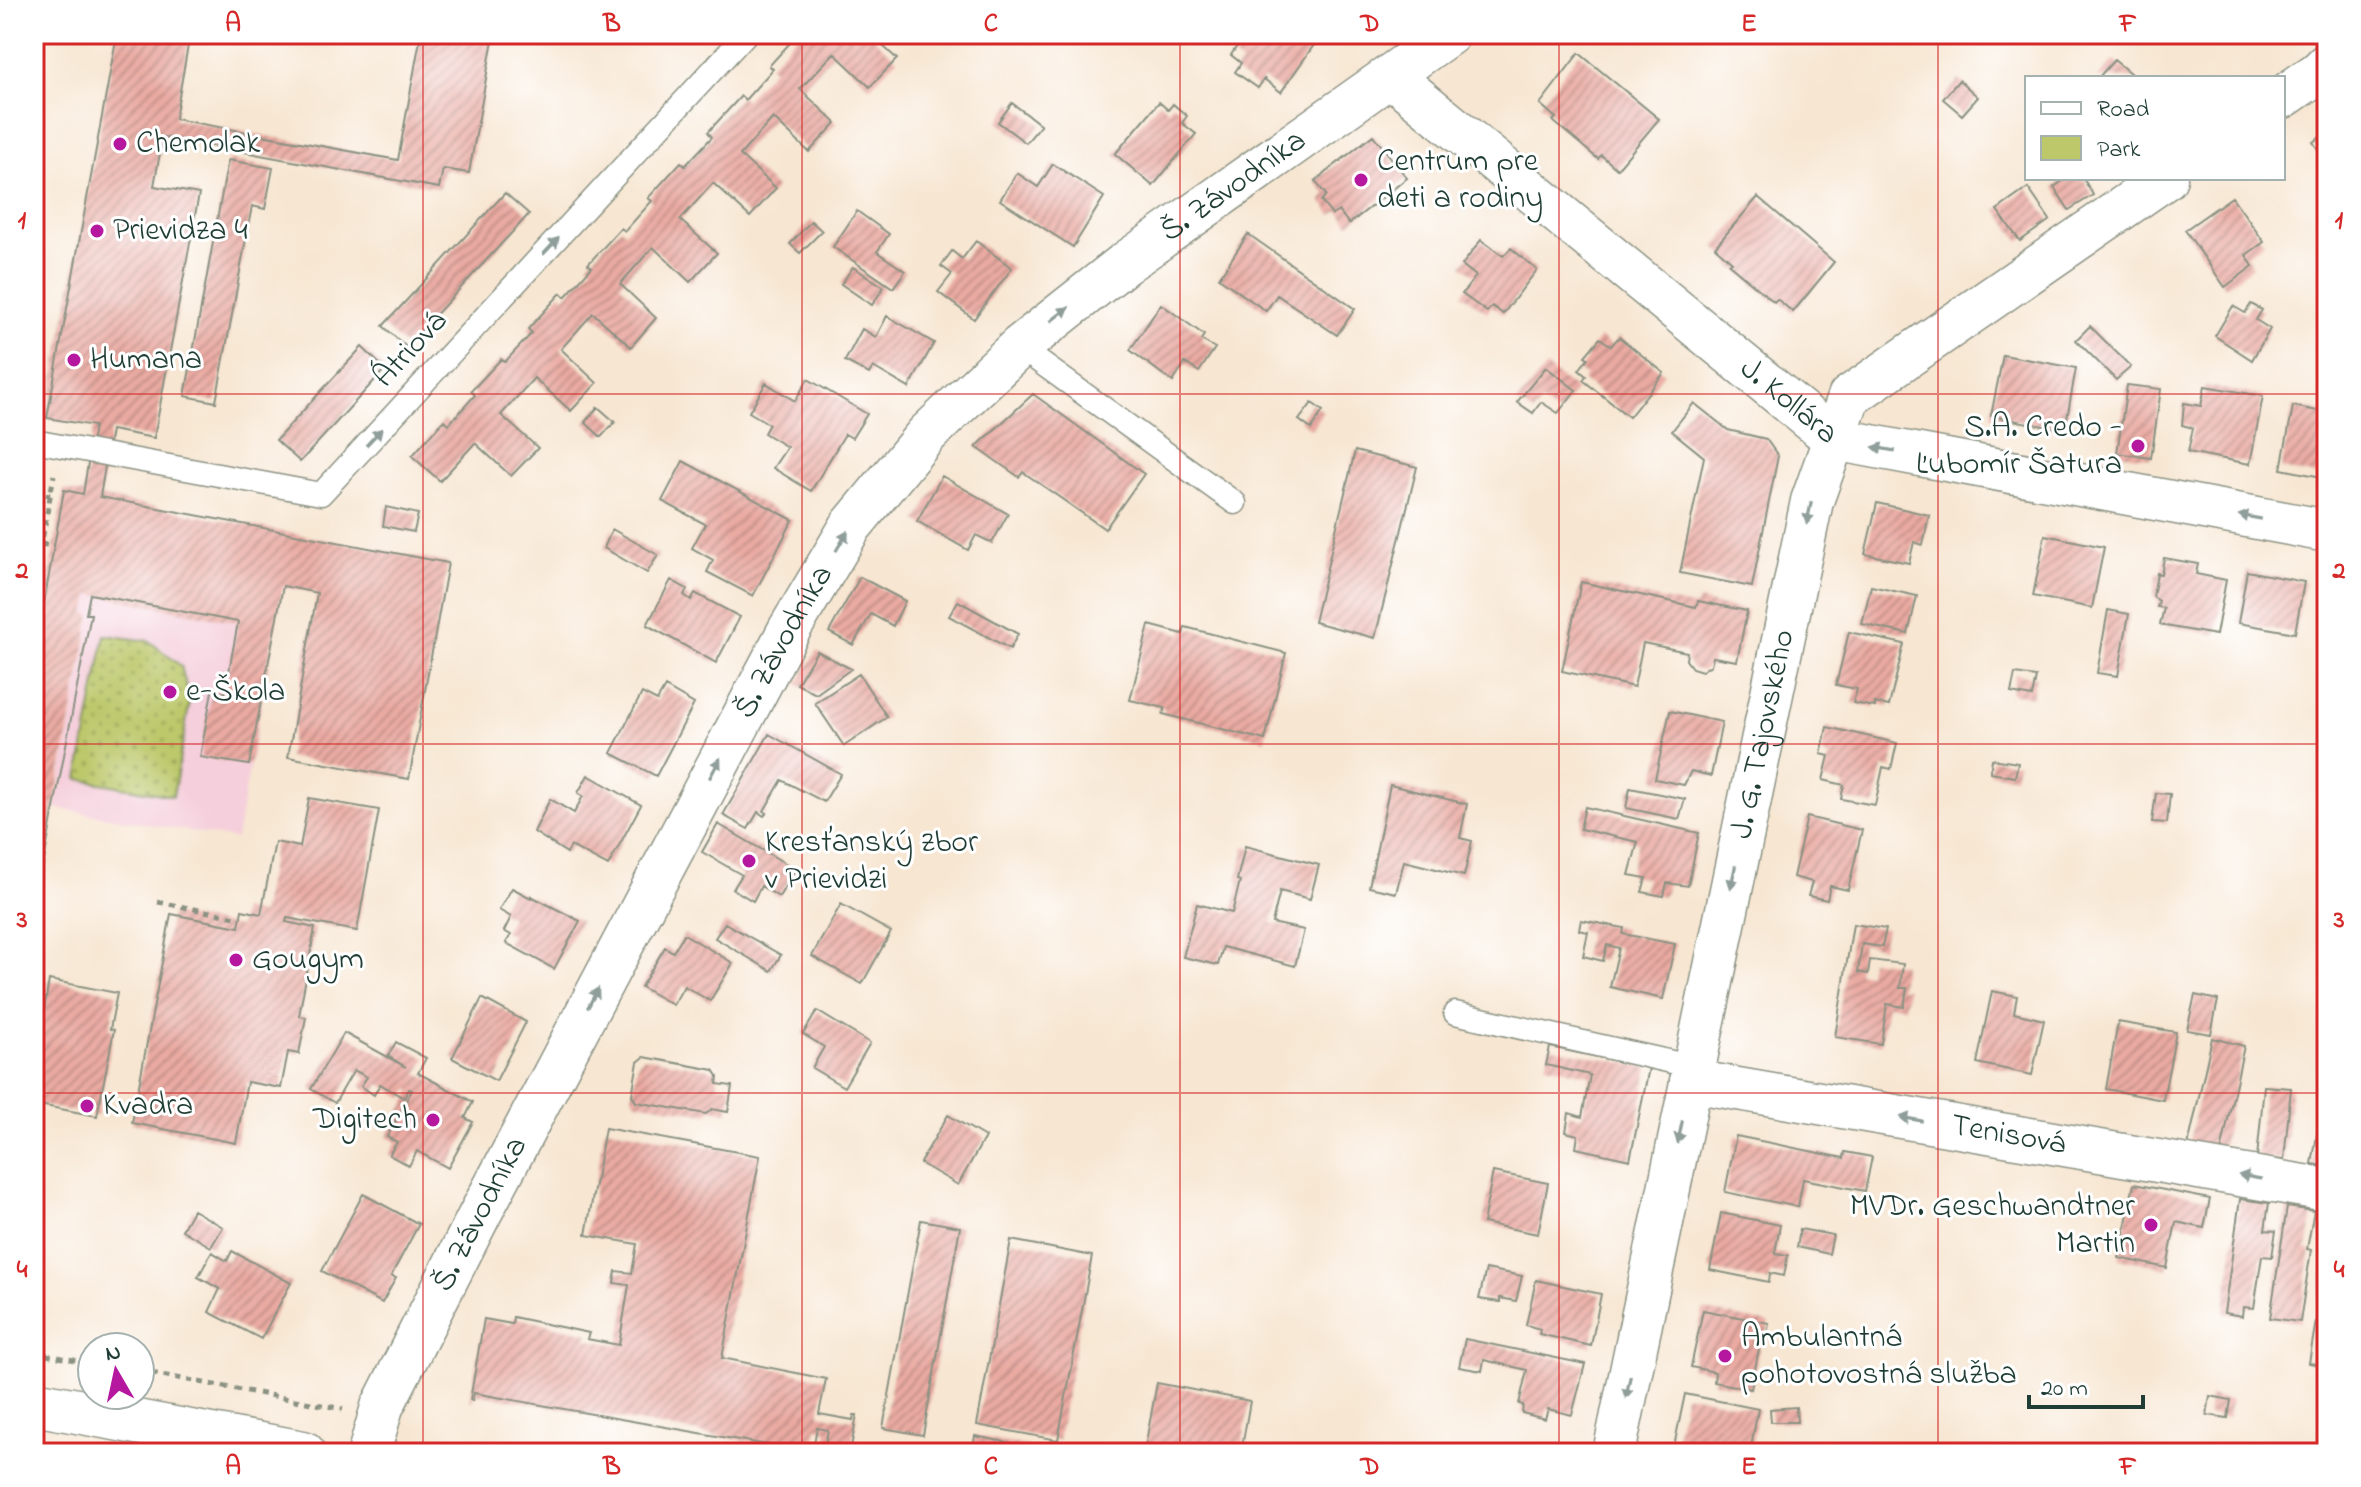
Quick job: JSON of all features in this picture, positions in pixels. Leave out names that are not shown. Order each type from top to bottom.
[{"type":"street","name":"Š. Závodníka","points":[[374,1436],[382,1407],[480,1214],[789,630],[851,526],[927,434],[1019,347],[1124,264],[1449,34]]},
{"type":"street","points":[[2285,96],[2327,64]]},
{"type":"street","name":"J. Kollára","points":[[1391,76],[1834,439],[2327,531]]},
{"type":"street","name":"J. G. Tajovského","points":[[1614,1453],[1812,501],[1849,397],[2163,180]]},
{"type":"street","name":"Tenisová","points":[[1692,1074],[2327,1190]]},
{"type":"street","points":[[34,1403],[175,1442],[303,1453]]},
{"type":"lane","name":"Átriová","points":[[34,441],[321,494],[746,34]]},
{"type":"lane","points":[[1019,347],[1235,503]]},
{"type":"lane","points":[[1455,1013],[1692,1074]]},
{"type":"path","points":[[674,34],[705,40]]},
{"type":"path","points":[[34,584],[59,446]]},
{"type":"path","points":[[34,492],[50,495]]},
{"type":"path","points":[[41,544],[54,546]]},
{"type":"path","points":[[158,902],[241,918]]},
{"type":"path","points":[[34,1353],[76,1360]]},
{"type":"path","points":[[156,1374],[333,1405],[374,1436]]},
{"type":"shaded area","name":"e-Škola","points":[[64,490],[448,563],[409,779],[288,757],[317,593],[283,587],[236,839],[55,808],[91,615],[44,603]]},
{"type":"green space","points":[[105,635],[149,641],[181,666],[190,701],[173,796],[78,779]]},
{"type":"building","points":[[117,34],[190,34],[175,119],[398,160],[421,34],[494,34],[469,173],[443,169],[439,188],[163,137],[154,186],[199,194],[154,438],[111,430],[100,497],[448,563],[409,779],[288,757],[317,593],[283,586],[249,765],[200,757],[212,691],[225,693],[238,622],[90,594],[86,614],[91,614],[34,913],[34,601],[44,603],[64,490],[83,494],[94,426],[47,418]]},
{"type":"building","points":[[798,34],[870,34],[897,59],[870,87],[834,53],[800,89],[836,123],[809,152],[773,118],[740,155],[776,188],[750,217],[713,183],[680,220],[717,253],[690,282],[653,247],[620,284],[656,318],[631,347],[593,313],[561,349],[597,383],[571,411],[534,378],[501,415],[538,448],[511,476],[475,443],[440,481],[412,456],[444,420],[449,424],[475,395],[471,391],[501,359],[505,362],[532,333],[528,329],[561,293],[565,297],[592,267],[588,264],[621,228],[625,231],[652,201],[648,198],[681,162],[685,166],[712,137],[708,132],[741,96],[745,100],[773,69],[769,66]]},
{"type":"building","points":[[1245,34],[1304,34],[1316,42],[1281,92],[1264,79],[1258,88],[1235,72],[1241,63],[1231,55]]},
{"type":"building","points":[[1579,53],[1659,119],[1617,169],[1601,155],[1598,159],[1553,121],[1556,118],[1540,104]]},
{"type":"building","points":[[2114,60],[2134,76],[2100,76]]},
{"type":"building","points":[[1959,80],[1978,97],[1962,115],[1943,99]]},
{"type":"building","points":[[1159,102],[1168,110],[1173,104],[1187,116],[1182,123],[1196,134],[1153,186],[1115,154]]},
{"type":"building","points":[[1012,103],[1041,125],[1026,143],[998,122]]},
{"type":"building","points":[[2327,132],[2327,162],[2313,142]]},
{"type":"building","name":"Centrum pre deti a rodiny","points":[[1373,135],[1407,178],[1349,224],[1339,211],[1332,215],[1321,201],[1326,195],[1315,181]]},
{"type":"building","points":[[228,160],[273,168],[265,209],[252,206],[216,402],[185,396]]},
{"type":"building","points":[[1053,164],[1104,197],[1073,247],[1000,200],[1017,173],[1038,187]]},
{"type":"building","points":[[2064,180],[2084,180],[2093,195],[2069,210],[2054,187]]},
{"type":"building","points":[[2028,188],[2050,220],[2020,241],[1997,210]]},
{"type":"building","points":[[505,193],[529,214],[406,347],[383,326]]},
{"type":"building","points":[[1758,197],[1834,262],[1793,312],[1777,299],[1774,302],[1729,264],[1732,262],[1715,247]]},
{"type":"building","points":[[2232,197],[2264,242],[2246,255],[2253,266],[2225,287],[2185,230]]},
{"type":"building","points":[[857,211],[889,234],[877,252],[905,271],[893,288],[833,247]]},
{"type":"building","points":[[811,221],[822,231],[800,253],[790,244]]},
{"type":"building","points":[[1248,234],[1355,309],[1337,335],[1277,295],[1266,311],[1219,278]]},
{"type":"building","points":[[1481,240],[1503,256],[1511,248],[1537,270],[1503,314],[1492,306],[1487,312],[1462,294],[1476,276],[1462,265]]},
{"type":"building","points":[[976,241],[1012,268],[974,319],[938,292],[952,274],[941,266],[952,251],[962,259]]},
{"type":"building","points":[[853,267],[884,287],[872,305],[841,284]]},
{"type":"building","points":[[1161,304],[1204,335],[1201,340],[1215,348],[1199,372],[1185,363],[1173,382],[1130,350]]},
{"type":"building","points":[[2251,304],[2262,310],[2256,320],[2270,329],[2252,360],[2215,336],[2233,306],[2245,313]]},
{"type":"building","points":[[887,316],[934,343],[909,388],[873,367],[869,374],[845,361],[862,329],[876,337]]},
{"type":"building","points":[[2090,326],[2131,367],[2116,380],[2076,340]]},
{"type":"building","points":[[1619,337],[1664,373],[1629,417],[1583,380],[1586,376],[1579,370],[1588,358],[1585,356],[1600,338],[1611,346]]},
{"type":"building","points":[[362,347],[385,369],[300,462],[276,440]]},
{"type":"building","points":[[2003,355],[2076,368],[2065,430],[1991,416]]},
{"type":"building","points":[[1546,367],[1576,390],[1558,413],[1541,402],[1533,413],[1517,402]]},
{"type":"building","points":[[808,379],[867,414],[852,438],[845,434],[811,491],[773,468],[787,447],[764,433],[769,424],[749,412],[766,383],[795,401]]},
{"type":"building","points":[[2127,385],[2161,389],[2151,458],[2117,453]]},
{"type":"building","points":[[2205,386],[2263,396],[2250,464],[2188,452],[2193,428],[2182,425],[2184,403],[2201,406]]},
{"type":"building","points":[[1033,394],[1144,474],[1105,529],[1023,472],[1019,477],[976,447]]},
{"type":"building","points":[[1312,403],[1323,411],[1311,429],[1299,420]]},
{"type":"building","points":[[1694,403],[1728,430],[1766,439],[1778,456],[1752,587],[1680,573],[1704,457],[1672,431]]},
{"type":"building","points":[[2293,406],[2327,413],[2327,478],[2281,469]]},
{"type":"building","points":[[598,407],[615,422],[601,437],[585,422]]},
{"type":"building","points":[[1355,451],[1417,467],[1375,638],[1314,622]]},
{"type":"building","points":[[683,461],[793,520],[753,596],[707,572],[713,560],[692,548],[705,524],[662,501]]},
{"type":"building","points":[[942,476],[1008,514],[992,543],[976,535],[968,550],[917,521]]},
{"type":"building","points":[[1877,503],[1929,515],[1923,545],[1914,542],[1909,563],[1865,554]]},
{"type":"building","points":[[386,507],[418,514],[414,532],[383,526]]},
{"type":"building","points":[[612,529],[658,555],[647,573],[604,548]]},
{"type":"building","points":[[2045,535],[2104,547],[2092,608],[2033,596]]},
{"type":"building","points":[[2164,558],[2198,564],[2196,574],[2226,580],[2216,635],[2160,625],[2164,608],[2157,607],[2159,601],[2153,597],[2157,573],[2161,574]]},
{"type":"building","points":[[2247,571],[2304,582],[2295,633],[2238,623]]},
{"type":"building","points":[[860,577],[905,601],[893,626],[871,614],[853,645],[829,632]]},
{"type":"building","points":[[671,580],[687,589],[684,595],[691,600],[695,593],[740,617],[716,663],[647,625]]},
{"type":"building","points":[[1581,582],[1696,607],[1698,601],[1747,611],[1737,661],[1713,657],[1711,665],[1702,671],[1692,668],[1686,660],[1687,652],[1643,643],[1634,687],[1562,671]]},
{"type":"building","points":[[1871,586],[1917,596],[1908,634],[1862,624]]},
{"type":"building","points":[[958,601],[1018,634],[1010,649],[949,616]]},
{"type":"building","points":[[2108,610],[2129,614],[2118,676],[2097,673]]},
{"type":"building","points":[[1149,625],[1183,634],[1185,627],[1286,653],[1265,740],[1163,714],[1165,708],[1130,700]]},
{"type":"building","points":[[1849,632],[1904,644],[1889,706],[1853,703],[1857,689],[1836,685]]},
{"type":"building","points":[[817,651],[851,669],[816,694],[797,684]]},
{"type":"building","points":[[859,674],[887,717],[844,746],[815,703]]},
{"type":"building","points":[[2015,674],[2036,677],[2032,697],[2011,693]]},
{"type":"building","points":[[665,687],[694,704],[656,776],[611,753],[642,693],[657,701]]},
{"type":"building","points":[[1670,711],[1722,722],[1711,776],[1691,771],[1684,785],[1655,779]]},
{"type":"building","points":[[1827,727],[1897,743],[1891,769],[1883,767],[1875,805],[1841,799],[1844,785],[1823,780],[1829,756],[1821,754]]},
{"type":"building","points":[[769,734],[841,774],[824,802],[782,780],[764,811],[767,813],[764,816],[758,812],[748,829],[723,815]]},
{"type":"building","points":[[1992,759],[2018,763],[2015,777],[1990,773]]},
{"type":"building","points":[[588,775],[641,805],[608,866],[571,846],[567,853],[534,832],[550,799],[574,813],[583,796],[578,793]]},
{"type":"building","points":[[1390,785],[1467,804],[1460,838],[1472,841],[1464,876],[1404,861],[1396,893],[1369,887]]},
{"type":"building","points":[[1630,788],[1685,799],[1679,819],[1626,808]]},
{"type":"building","points":[[2156,793],[2170,794],[2167,823],[2152,822]]},
{"type":"building","name":"Gougym","points":[[309,798],[379,810],[357,931],[287,918],[286,922],[315,928],[299,1016],[306,1017],[299,1054],[288,1052],[281,1088],[247,1082],[236,1143],[132,1123],[171,914],[239,927],[242,910],[261,914],[275,842],[300,847]]},
{"type":"building","points":[[1585,807],[1699,833],[1688,886],[1667,883],[1664,896],[1642,892],[1646,878],[1629,875],[1638,842],[1580,829]]},
{"type":"building","points":[[1807,817],[1862,830],[1848,890],[1830,886],[1827,900],[1808,896],[1812,882],[1793,877]]},
{"type":"building","name":"Kresťanský zbor v Prievidzi","points":[[718,824],[795,869],[779,897],[761,886],[753,901],[733,889],[742,875],[702,852]]},
{"type":"building","points":[[1245,846],[1319,865],[1310,899],[1280,891],[1272,923],[1304,930],[1295,966],[1223,947],[1218,965],[1183,957],[1197,904],[1232,913]]},
{"type":"building","points":[[512,888],[580,921],[554,969],[506,943],[511,935],[504,931],[511,917],[499,910]]},
{"type":"building","points":[[841,904],[891,932],[862,984],[812,956]]},
{"type":"building","points":[[1581,920],[1624,928],[1623,934],[1675,944],[1663,999],[1610,987],[1619,948],[1607,945],[1603,961],[1583,956],[1588,932],[1579,930]]},
{"type":"building","points":[[725,923],[781,955],[771,971],[715,938]]},
{"type":"building","points":[[1853,924],[1886,929],[1882,947],[1862,944],[1858,972],[1868,974],[1870,960],[1903,964],[1900,988],[1907,988],[1904,1007],[1887,1004],[1881,1044],[1835,1037]]},
{"type":"building","points":[[684,934],[733,963],[710,1001],[684,986],[673,1005],[641,987],[665,947],[673,952]]},
{"type":"building","points":[[49,980],[117,993],[110,1029],[114,1030],[97,1116],[34,1104],[34,1015],[43,1017]]},
{"type":"building","points":[[1992,991],[2017,996],[2014,1013],[2044,1020],[2032,1075],[1977,1063]]},
{"type":"building","points":[[2195,995],[2218,1000],[2211,1034],[2187,1030]]},
{"type":"building","points":[[482,998],[526,1022],[496,1081],[452,1058]]},
{"type":"building","points":[[817,1011],[870,1043],[844,1087],[812,1068],[824,1047],[803,1034]]},
{"type":"building","points":[[2118,1022],[2176,1032],[2163,1100],[2106,1089]]},
{"type":"building","points":[[344,1033],[406,1067],[388,1056],[396,1042],[426,1058],[418,1073],[473,1102],[465,1118],[473,1122],[448,1168],[417,1151],[409,1166],[389,1155],[397,1142],[387,1137],[412,1090],[409,1089],[404,1098],[380,1084],[374,1095],[361,1086],[367,1077],[354,1070],[335,1103],[311,1089]]},
{"type":"building","points":[[2212,1038],[2244,1046],[2221,1152],[2188,1146]]},
{"type":"building","points":[[1550,1047],[1649,1068],[1630,1160],[1576,1148],[1578,1135],[1566,1132],[1569,1113],[1582,1117],[1590,1075],[1546,1065]]},
{"type":"building","points":[[644,1057],[714,1070],[718,1076],[717,1084],[732,1086],[728,1112],[712,1109],[706,1114],[636,1102],[632,1095],[638,1062]]},
{"type":"building","points":[[2264,1086],[2291,1088],[2284,1160],[2257,1158]]},
{"type":"building","points":[[2327,1089],[2327,1166],[2312,1164]]},
{"type":"building","points":[[948,1115],[985,1137],[958,1185],[920,1163]]},
{"type":"building","points":[[605,1128],[760,1156],[722,1358],[826,1379],[819,1414],[853,1420],[857,1415],[850,1453],[823,1453],[828,1430],[817,1428],[812,1453],[474,1393],[470,1400],[484,1319],[512,1324],[513,1317],[589,1333],[587,1339],[619,1345],[629,1285],[614,1283],[616,1271],[632,1273],[637,1244],[586,1235]]},
{"type":"building","points":[[1736,1136],[1844,1158],[1845,1152],[1872,1157],[1865,1191],[1803,1179],[1798,1207],[1725,1192]]},
{"type":"building","points":[[1493,1172],[1548,1183],[1538,1234],[1483,1223]]},
{"type":"building","name":"MVDr. Geschwandtner Martin","points":[[2134,1184],[2210,1199],[2204,1228],[2176,1222],[2167,1268],[2119,1258]]},
{"type":"building","points":[[363,1194],[419,1224],[391,1276],[396,1278],[382,1303],[322,1271]]},
{"type":"building","points":[[2240,1199],[2269,1203],[2265,1230],[2276,1231],[2272,1257],[2262,1256],[2254,1308],[2243,1307],[2242,1316],[2224,1313]]},
{"type":"building","points":[[2287,1207],[2314,1211],[2300,1322],[2270,1318]]},
{"type":"building","points":[[193,1210],[223,1227],[211,1247],[182,1230]]},
{"type":"building","points":[[1721,1213],[1780,1225],[1775,1253],[1788,1255],[1784,1276],[1770,1273],[1769,1282],[1710,1270]]},
{"type":"building","points":[[921,1220],[960,1227],[923,1435],[883,1428]]},
{"type":"building","points":[[1800,1229],[1833,1235],[1829,1254],[1797,1247]]},
{"type":"building","points":[[1011,1240],[1092,1256],[1058,1440],[977,1425]]},
{"type":"building","points":[[232,1251],[291,1283],[261,1339],[209,1312],[220,1289],[198,1277],[212,1252],[227,1261]]},
{"type":"building","points":[[2327,1266],[2327,1366],[2309,1363]]},
{"type":"building","points":[[1486,1269],[1522,1276],[1516,1301],[1479,1299]]},
{"type":"building","points":[[1536,1280],[1601,1294],[1591,1346],[1539,1334],[1540,1329],[1526,1325]]},
{"type":"building","name":"Ambulantná pohotovostná služba","points":[[1703,1310],[1769,1323],[1765,1345],[1760,1344],[1751,1389],[1714,1382],[1715,1372],[1691,1367]]},
{"type":"building","points":[[1465,1339],[1585,1364],[1572,1415],[1548,1409],[1545,1419],[1522,1413],[1523,1405],[1519,1404],[1527,1370],[1484,1360],[1482,1371],[1459,1367]]},
{"type":"building","points":[[1157,1383],[1250,1401],[1241,1453],[1144,1453]]},
{"type":"building","points":[[1685,1394],[1758,1409],[1750,1453],[1673,1451]]},
{"type":"building","points":[[2210,1396],[2231,1400],[2228,1418],[2207,1415]]},
{"type":"building","points":[[1796,1407],[1797,1422],[1771,1422],[1770,1409]]},
{"type":"building","points":[[975,1436],[1057,1452],[1057,1453],[972,1453]]},
{"type":"place","name":"Chemolak","points":[[120,144]]},
{"type":"place","name":"Centrum pre deti a rodiny","points":[[1361,180]]},
{"type":"place","name":"Prievidza 4","points":[[97,231]]},
{"type":"place","name":"Humana","points":[[74,360]]},
{"type":"place","name":"S.A. Credo - Ľubomír Šatura","points":[[2138,446]]},
{"type":"place","name":"e-Škola","points":[[170,692]]},
{"type":"place","name":"Kresťanský zbor v Prievidzi","points":[[749,861]]},
{"type":"place","name":"Gougym","points":[[236,960]]},
{"type":"place","name":"Kvadra","points":[[87,1106]]},
{"type":"place","name":"Digitech","points":[[433,1120]]},
{"type":"place","name":"MVDr. Geschwandtner Martin","points":[[2151,1225]]},
{"type":"place","name":"Ambulantná pohotovostná služba","points":[[1725,1356]]}]
